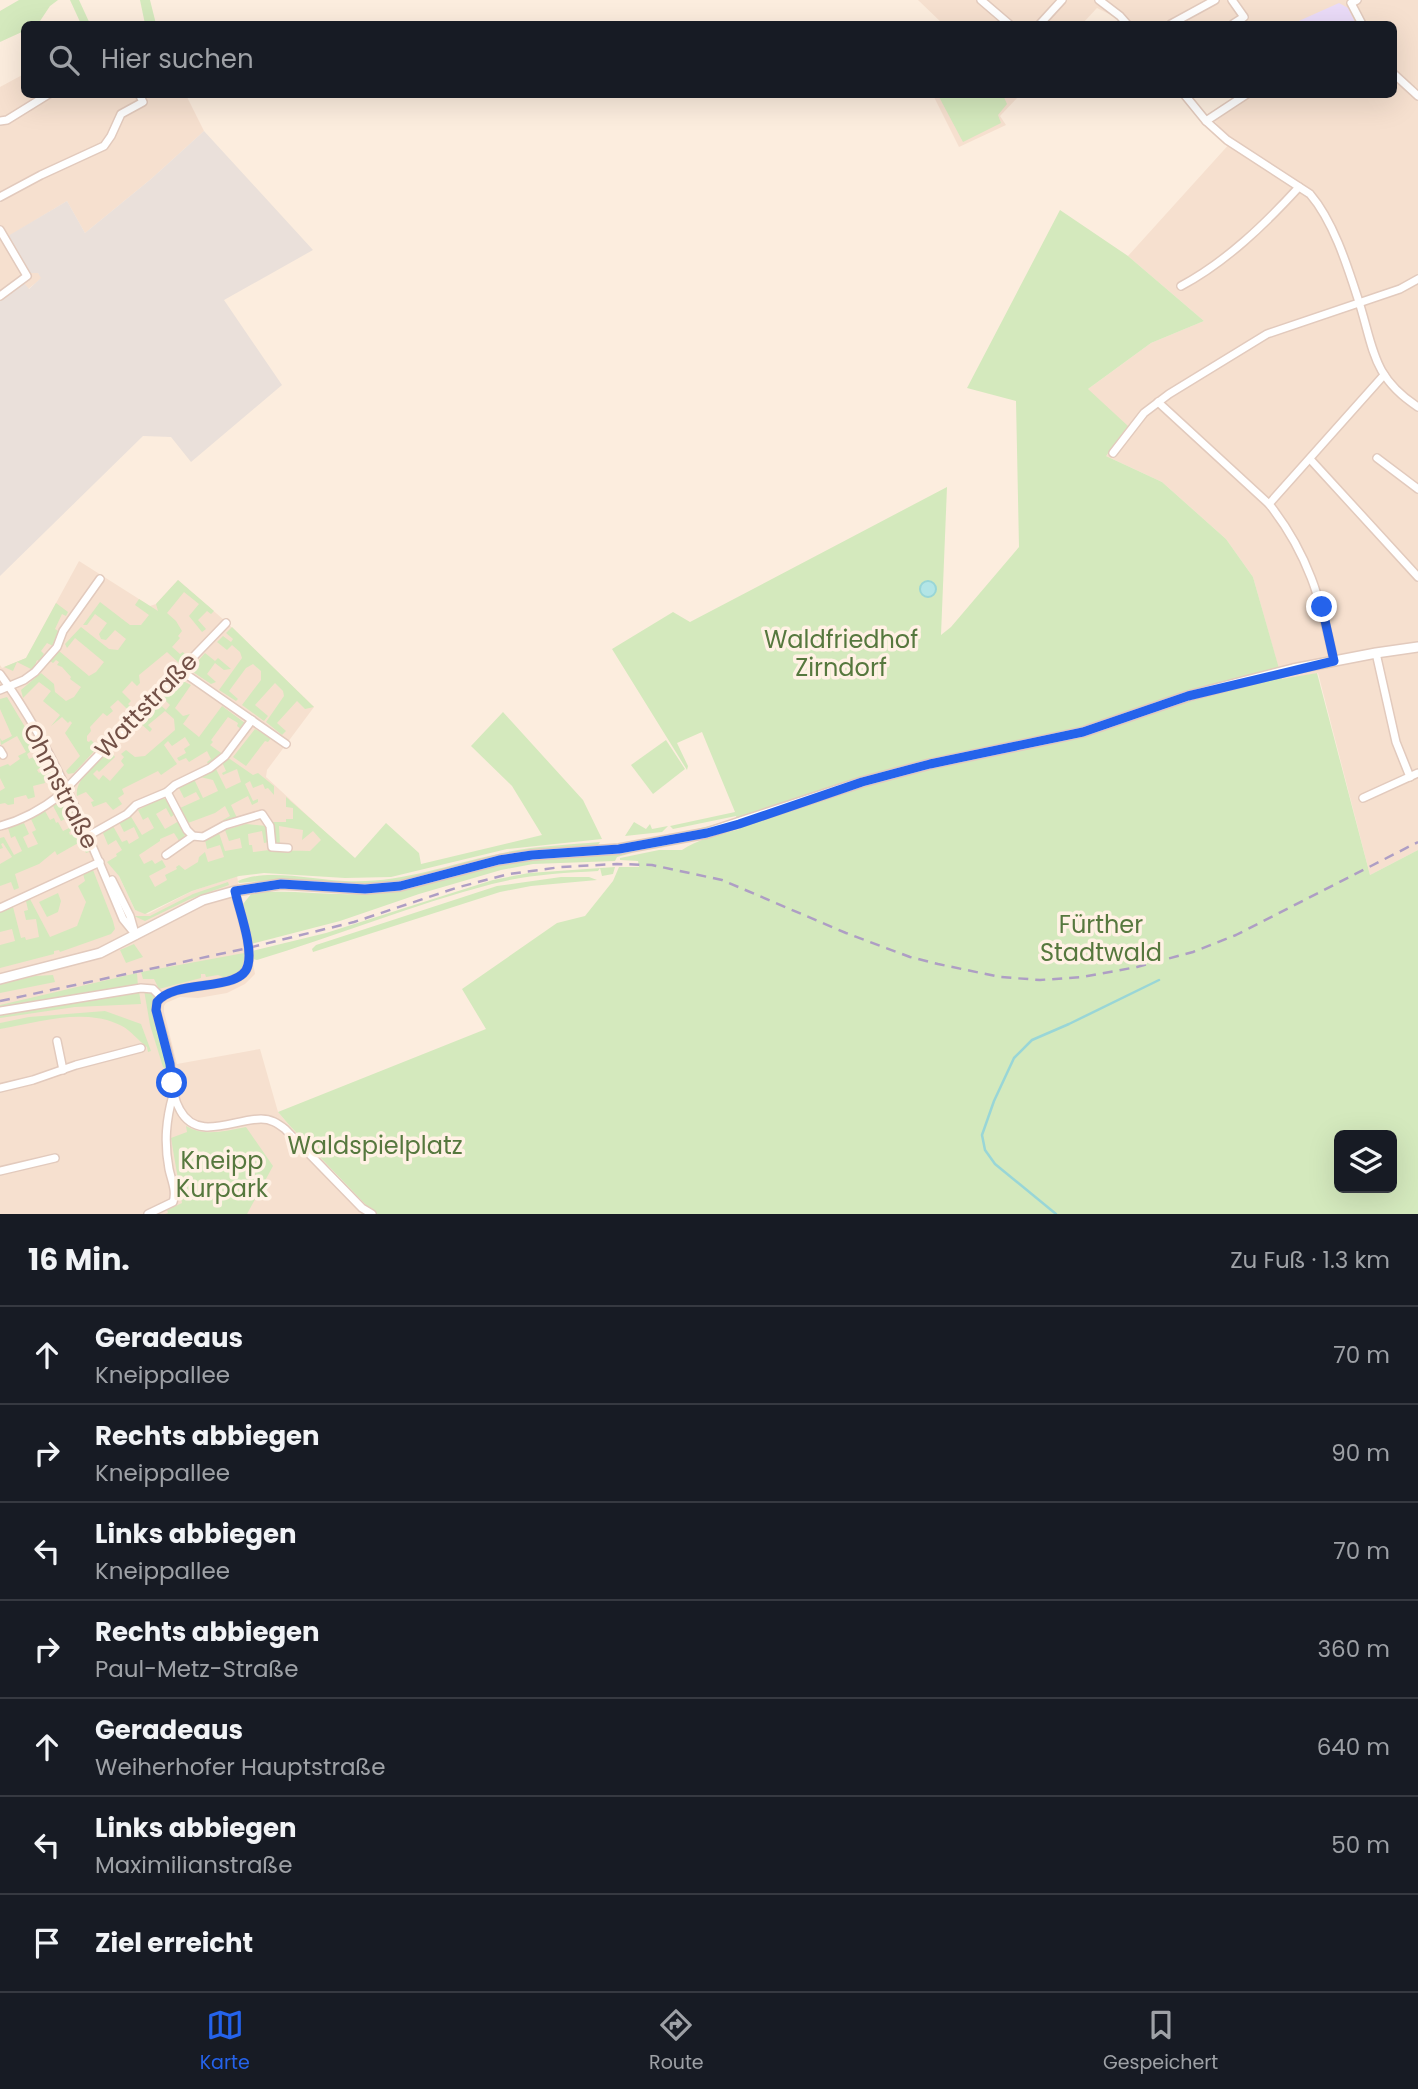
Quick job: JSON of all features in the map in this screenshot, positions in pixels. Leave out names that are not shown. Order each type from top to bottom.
[{"type":"street","points":[[981,0],[1006,21]]},
{"type":"street","points":[[1043,21],[1062,0]]},
{"type":"street","points":[[1100,0],[1124,21]]},
{"type":"street","points":[[1176,21],[1215,0]]},
{"type":"street","points":[[1232,0],[1244,17],[1238,21]]},
{"type":"street","points":[[1357,0],[1351,3],[1360,21]]},
{"type":"street","points":[[1397,77],[1418,96]]},
{"type":"street","points":[[0,121],[7,120],[43,98]]},
{"type":"street","points":[[0,197],[41,174],[104,146],[121,114],[143,102],[141,98]]},
{"type":"street","points":[[1187,98],[1227,141],[1310,194],[1323,212],[1360,303],[1370,346],[1384,375],[1394,388],[1418,407]]},
{"type":"street","points":[[1206,121],[1241,98]]},
{"type":"street","points":[[1181,286],[1201,275],[1243,242],[1299,187]]},
{"type":"street","points":[[0,230],[27,276],[0,296]]},
{"type":"street","points":[[1113,453],[1144,413],[1158,402],[1273,330],[1360,303],[1418,279]]},
{"type":"street","points":[[1269,504],[1384,375]]},
{"type":"street","points":[[1158,402],[1269,504],[1292,536],[1313,577],[1334,661]]},
{"type":"street","points":[[1377,458],[1418,489]]},
{"type":"street","points":[[1310,459],[1418,577]]},
{"type":"street","points":[[0,690],[35,672],[57,647],[64,631],[100,579]]},
{"type":"street","name":"Wattstraße","points":[[0,826],[22,820],[44,808],[226,623]]},
{"type":"street","points":[[0,979],[100,953],[203,900],[235,891],[281,884],[365,889],[400,886],[499,860],[640,846],[707,833],[862,782],[930,764],[1083,732],[1188,696],[1334,661],[1418,648]]},
{"type":"street","points":[[1376,653],[1396,742],[1410,777]]},
{"type":"street","points":[[180,670],[285,744]]},
{"type":"street","name":"Ohmstraße","points":[[0,674],[66,787],[123,919],[136,935]]},
{"type":"street","points":[[88,836],[127,814],[136,805],[209,769],[225,756],[251,720]]},
{"type":"street","points":[[1363,798],[1418,773]]},
{"type":"street","points":[[167,792],[187,830],[193,836],[203,837],[225,825],[262,814],[270,826],[272,847],[288,848]]},
{"type":"street","points":[[166,855],[193,836]]},
{"type":"street","points":[[0,908],[100,862]]},
{"type":"street","points":[[148,1214],[173,1202],[175,1197],[165,1132],[173,1094],[170,1064],[156,1010],[161,997],[182,989],[226,982],[245,972],[248,965],[248,948],[235,891]]},
{"type":"street","points":[[0,1011],[141,988],[153,989],[161,997]]},
{"type":"street","points":[[57,1041],[64,1070]]},
{"type":"street","points":[[0,1088],[141,1048]]},
{"type":"street","points":[[173,1094],[183,1116],[204,1127],[261,1119],[274,1121],[285,1129],[360,1211],[372,1214]]},
{"type":"street","points":[[0,1171],[55,1158]]},
{"type":"shaded area","points":[[918,0],[1418,0],[1418,850],[1370,875],[1318,673],[1282,680],[1253,577],[1226,539],[1162,482],[1106,456],[1088,389],[1151,343],[1204,321],[1128,256],[1232,141],[1208,114],[1232,98],[1397,98],[1397,21],[1122,21],[1097,8],[1085,21],[940,21]]},
{"type":"shaded area","points":[[1339,3],[1348,8],[1354,21],[1299,21]]},
{"type":"shaded area","points":[[21,76],[21,98],[188,98],[204,131],[85,233],[67,201],[9,236],[30,273],[38,273],[42,278],[28,289],[24,283],[0,301],[0,87]]},
{"type":"shaded area","points":[[934,98],[1017,98],[1000,116],[1006,125],[959,147]]},
{"type":"shaded area","points":[[204,131],[313,250],[224,300],[282,385],[191,462],[171,437],[143,436],[0,576],[0,301],[24,283],[29,289],[41,278],[38,273],[30,273],[8,236],[67,201],[85,233]]},
{"type":"shaded area","points":[[79,561],[150,606],[156,604],[178,580],[224,620],[314,707],[267,770],[266,777],[338,844],[331,852],[269,850],[154,892],[119,876],[135,910],[148,914],[192,891],[237,876],[255,974],[245,984],[227,993],[198,998],[180,997],[166,1003],[164,1012],[177,1064],[260,1049],[278,1112],[366,1206],[361,1214],[0,1214],[0,665],[2,668],[26,658]]},
{"type":"green space","points":[[19,0],[58,0],[50,6],[40,21],[21,21],[21,32],[0,42],[0,11]]},
{"type":"green space","points":[[70,0],[79,0],[89,21],[80,21]]},
{"type":"green space","points":[[140,0],[150,0],[155,21],[144,21]]},
{"type":"green space","points":[[940,98],[1004,98],[1007,104],[998,115],[1001,123],[963,142]]},
{"type":"green space","name":"Fürther Stadtwald","points":[[1060,210],[1128,256],[1204,321],[1151,343],[1088,389],[1128,426],[1106,456],[1162,482],[1226,539],[1253,577],[1282,679],[1317,673],[1370,875],[1418,850],[1418,1214],[361,1214],[366,1205],[278,1112],[486,1029],[462,989],[557,923],[585,916],[613,881],[619,867],[639,867],[638,861],[620,858],[659,850],[682,850],[701,840],[740,829],[738,821],[705,831],[693,830],[737,819],[736,816],[673,829],[670,826],[735,812],[702,732],[677,743],[688,766],[687,770],[612,649],[673,612],[690,622],[947,487],[941,635],[951,627],[1019,547],[1016,401],[967,388]]},
{"type":"green space","points":[[178,580],[214,611],[211,614],[207,611],[198,620],[206,629],[202,632],[189,616],[199,604],[184,592],[167,613],[182,631],[172,647],[186,656],[179,663],[167,652],[139,675],[140,683],[137,686],[132,681],[122,692],[131,701],[128,704],[134,710],[126,708],[118,700],[110,707],[113,711],[107,716],[103,713],[90,727],[91,731],[87,736],[87,741],[91,740],[98,747],[74,773],[68,774],[66,771],[80,756],[65,733],[72,723],[62,717],[51,726],[60,715],[43,701],[51,691],[39,682],[23,698],[21,690],[41,673],[54,684],[55,692],[66,701],[74,697],[81,687],[57,665],[59,662],[50,661],[59,651],[89,676],[104,662],[75,638],[67,648],[65,644],[81,627],[109,649],[118,650],[126,639],[115,630],[106,640],[101,639],[99,634],[107,623],[95,614],[87,625],[83,625],[100,602],[130,625],[141,625],[149,615],[135,605],[139,599],[158,611],[156,604]]},
{"type":"green space","points":[[56,603],[68,612],[66,616],[62,614],[55,629],[60,632],[53,646],[47,643],[41,651],[44,654],[37,660],[33,670],[17,662],[13,671],[4,667],[26,658]]},
{"type":"green space","points":[[232,627],[314,707],[305,709],[297,701],[277,723],[286,731],[282,735],[266,722],[284,696],[275,683],[255,705],[268,716],[264,721],[242,705],[261,680],[261,671],[253,664],[246,668],[229,691],[238,699],[236,701],[219,690],[242,658],[232,645],[227,650],[217,642],[223,636],[231,642],[233,639],[226,633]]},
{"type":"green space","points":[[205,653],[215,661],[218,658],[231,669],[224,670],[215,663],[207,674],[216,682],[211,684],[193,672],[193,667]]},
{"type":"green space","points":[[181,680],[191,685],[175,708],[183,716],[190,714],[183,724],[199,737],[222,706],[245,723],[241,729],[237,726],[238,723],[228,717],[211,740],[213,742],[210,745],[224,755],[210,767],[207,762],[211,759],[207,751],[189,762],[186,758],[179,761],[177,758],[186,753],[184,749],[190,745],[185,737],[172,746],[168,741],[164,745],[177,764],[161,775],[158,771],[122,789],[124,794],[118,798],[122,804],[113,810],[106,802],[93,807],[91,802],[94,801],[86,792],[77,796],[83,777],[110,750],[115,757],[93,774],[99,780],[103,775],[110,781],[124,765],[121,761],[124,757],[121,754],[126,750],[135,757],[145,756],[175,730],[174,719],[165,711],[148,725],[152,729],[150,732],[138,721],[156,701],[166,710],[170,705],[161,696]]},
{"type":"green space","points":[[7,697],[37,747],[27,754],[29,759],[41,754],[46,763],[37,770],[39,773],[48,767],[57,783],[54,794],[49,778],[44,778],[45,783],[33,786],[35,797],[28,799],[26,795],[14,798],[14,804],[8,805],[0,804],[0,791],[5,788],[0,778],[0,767],[8,764],[10,766],[20,759],[18,756],[26,752],[17,736],[1,745],[0,738],[2,741],[12,736],[0,709],[0,699]]},
{"type":"green space","points":[[503,712],[583,800],[602,839],[507,849],[391,877],[345,878],[264,873],[239,876],[192,891],[145,914],[135,910],[119,876],[107,862],[122,850],[116,840],[108,845],[103,833],[113,826],[122,842],[127,840],[129,844],[139,838],[134,827],[124,832],[119,822],[130,815],[142,835],[154,828],[148,817],[143,820],[138,810],[161,798],[168,800],[175,814],[171,817],[166,808],[156,814],[165,829],[179,821],[185,834],[181,844],[174,833],[160,839],[139,855],[144,864],[152,860],[155,864],[162,860],[166,867],[149,876],[155,887],[167,880],[165,875],[177,869],[176,867],[179,865],[185,870],[198,862],[205,852],[208,862],[224,857],[220,845],[207,849],[205,840],[219,833],[225,851],[242,848],[240,838],[229,841],[225,830],[246,824],[267,826],[269,842],[264,843],[262,831],[248,834],[253,852],[310,851],[321,840],[313,831],[302,840],[303,830],[279,826],[280,845],[276,845],[274,841],[273,822],[293,819],[293,808],[286,807],[286,797],[355,858],[386,823],[419,853],[421,864],[542,835],[512,786],[471,746]]},
{"type":"green space","points":[[255,729],[271,738],[268,742],[265,741],[246,766],[233,757]]},
{"type":"green space","points":[[666,740],[685,769],[653,794],[631,765]]},
{"type":"green space","points":[[227,757],[253,775],[258,773],[274,786],[274,795],[268,788],[265,789],[263,784],[253,788],[250,781],[245,784],[253,801],[258,799],[258,802],[252,805],[248,796],[231,805],[237,818],[224,823],[223,820],[230,816],[225,806],[215,813],[188,823],[180,808],[200,799],[196,792],[184,798],[178,786],[194,779],[203,798],[218,791],[213,780],[200,777],[215,767],[226,789],[241,782],[237,769],[223,775],[226,771],[222,762]]},
{"type":"green space","points":[[66,801],[79,828],[69,832],[70,835],[80,832],[89,852],[86,853],[80,842],[57,855],[55,851],[39,864],[15,874],[19,888],[14,890],[11,882],[0,886],[0,864],[12,857],[3,843],[3,848],[0,849],[0,838],[4,837],[14,855],[22,851],[15,836],[11,838],[8,828],[24,823],[29,834],[23,837],[28,848],[38,844],[32,832],[36,830],[31,819],[45,811],[50,820],[54,818],[56,823],[58,822],[63,831],[73,826],[69,817],[61,821],[53,806]]},
{"type":"green space","points":[[634,822],[646,829],[650,824],[652,829],[668,826],[662,832],[625,836]]},
{"type":"green space","points":[[600,842],[598,845],[525,852],[402,881],[369,885],[286,879],[238,881],[263,875],[345,881],[384,880],[510,851]]},
{"type":"green space","points":[[632,853],[617,857],[615,861],[533,864],[501,870],[340,921],[251,944],[243,904],[252,893],[374,893],[515,862]]},
{"type":"green space","points":[[615,867],[613,874],[602,876],[600,868]]},
{"type":"green space","points":[[600,868],[598,871],[531,876],[492,884],[257,960],[253,959],[252,951],[326,933],[493,880],[529,873]]},
{"type":"green space","points":[[93,870],[113,921],[115,929],[111,934],[60,952],[54,951],[54,954],[0,968],[0,945],[15,941],[12,929],[0,932],[0,911],[13,907],[21,938],[25,937],[26,940],[39,937],[36,919],[26,920],[24,911],[28,910],[26,901],[30,899],[50,937],[77,926],[86,902],[78,886],[85,881],[83,874]]},
{"type":"green space","points":[[561,877],[589,877],[597,880],[531,886],[500,892],[313,952],[312,949],[316,945],[497,886]]},
{"type":"green space","points":[[228,882],[229,885],[190,899],[145,921],[134,916],[150,916],[193,894]]},
{"type":"green space","points":[[58,893],[61,901],[58,912],[47,917],[39,902]]},
{"type":"green space","points":[[134,944],[143,957],[126,963],[120,950]]},
{"type":"green space","points":[[244,953],[240,970],[225,978],[218,975],[206,977],[201,974],[201,978],[159,989],[154,979],[143,979],[141,972]]},
{"type":"green space","points":[[137,973],[138,987],[0,1010],[0,1005]]},
{"type":"green space","points":[[53,975],[55,982],[0,993],[0,984]]},
{"type":"green space","points":[[144,990],[152,991],[156,995],[152,1006],[167,1070],[163,1067],[150,1025]]},
{"type":"green space","points":[[139,991],[141,1004],[75,1007],[0,1018],[0,1013]]},
{"type":"green space","points":[[105,1011],[141,1024],[151,1051],[148,1052],[147,1047],[122,1026],[93,1017],[46,1020],[0,1029],[0,1023],[29,1017]]},
{"type":"green space","name":"Kneipp Kurpark","points":[[186,1126],[208,1132],[246,1127],[273,1166],[247,1214],[165,1214],[168,1213],[167,1210],[182,1203],[171,1138],[187,1132]]},
{"type":"water","points":[[928,581],[936,589],[928,597],[920,589]]},
{"type":"waterway","points":[[1056,1214],[995,1164],[985,1150],[982,1135],[994,1101],[1014,1058],[1032,1040],[1159,980]]},
{"type":"railway","points":[[0,1001],[248,948],[354,922],[459,887],[509,874],[561,867],[617,864],[652,865],[722,880],[846,933],[910,957],[938,964],[1000,977],[1040,980],[1082,977],[1137,967],[1193,952],[1236,935],[1418,842]]},
{"type":"route","points":[[172,1083],[170,1064],[156,1010],[157,1002],[170,992],[226,982],[245,972],[248,965],[248,948],[235,891],[281,884],[365,889],[400,886],[499,860],[619,849],[707,833],[862,782],[930,764],[1083,732],[1188,696],[1334,661],[1322,607]]},
{"type":"park label","name":"Waldfriedhof Zirndorf","points":[[841,653]]},
{"type":"park label","name":"Waldspielplatz","points":[[375,1145]]}]
